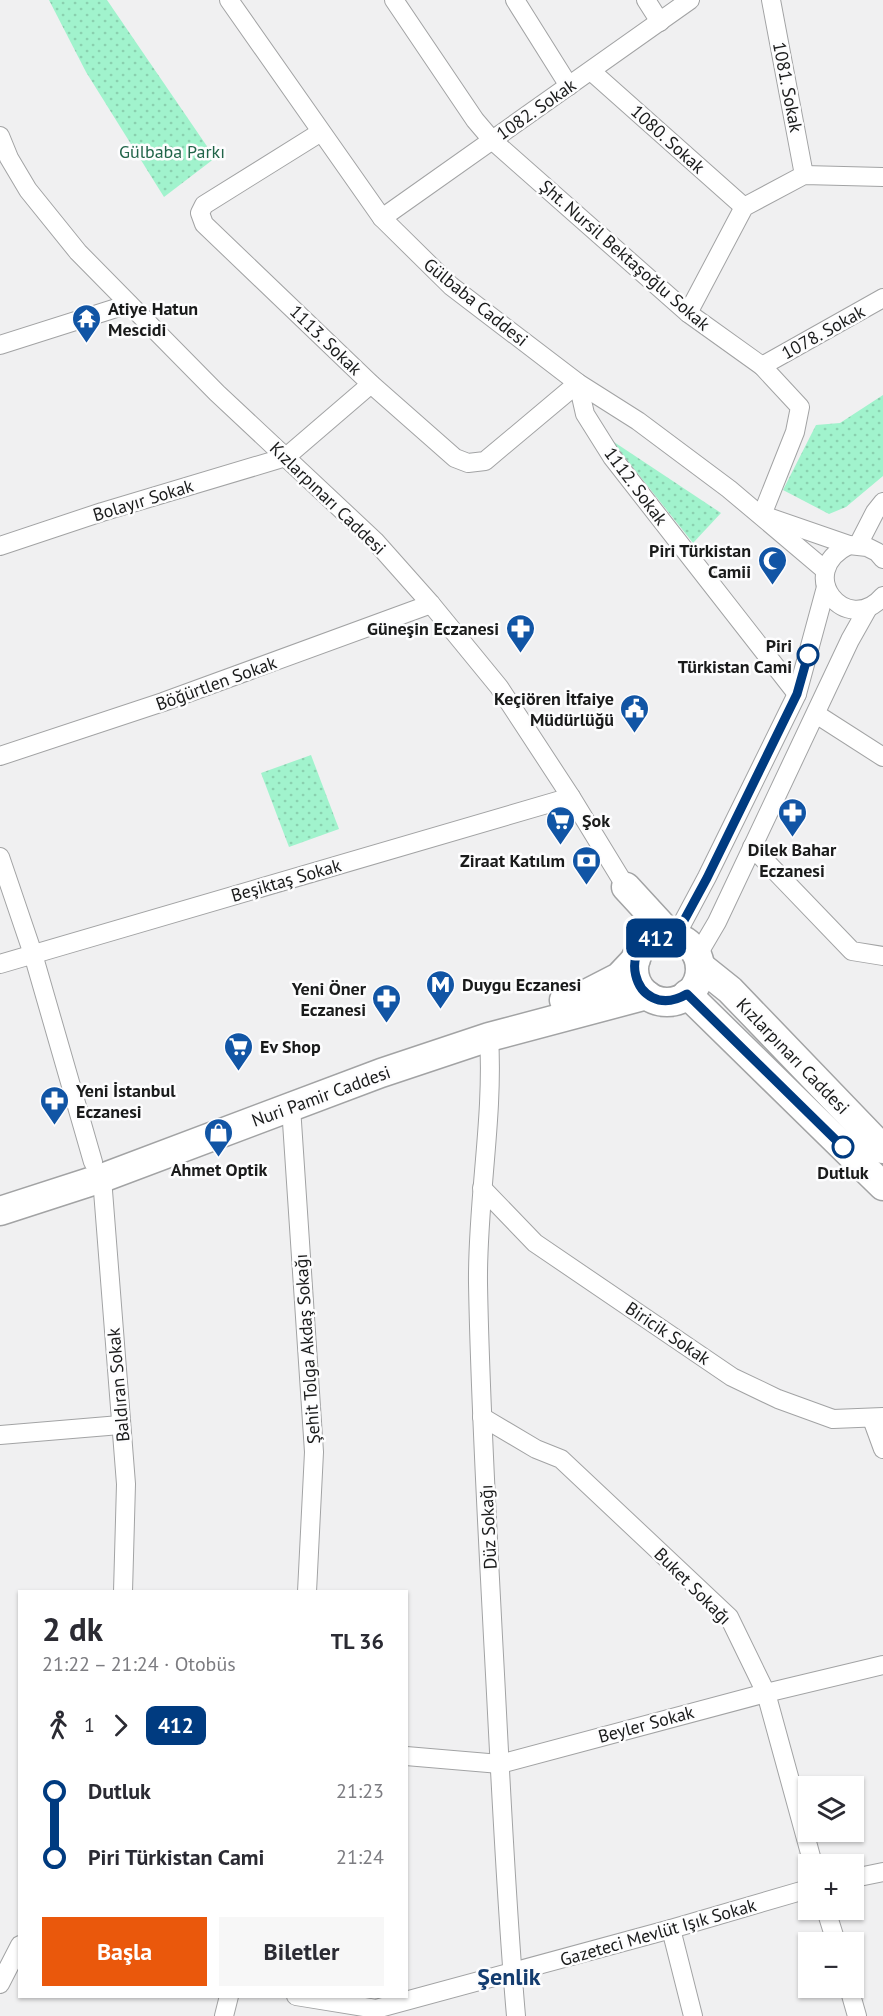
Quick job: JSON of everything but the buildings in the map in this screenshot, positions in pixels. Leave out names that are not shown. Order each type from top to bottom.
[{"type":"main road","points":[[626,887],[674,937]]},
{"type":"main road","points":[[626,887],[640,920],[635,977],[640,987],[647,995],[655,999],[672,1001],[687,994],[695,987],[699,977],[699,961],[685,941],[674,937],[657,938],[646,942],[637,955]]},
{"type":"main road","name":"Nuri Pamir Caddesi","points":[[0,1211],[97,1170],[438,1036],[584,995],[619,977],[637,955]]},
{"type":"main road","name":"Kızlarpınarı Caddesi","points":[[699,961],[730,990],[883,1149]]},
{"type":"main road","name":"Kızlarpınarı Caddesi","points":[[687,994],[883,1186]]},
{"type":"main road","name":"Nuri Pamir Caddesi","points":[[0,1192],[97,1170],[291,1107],[381,1073],[489,1037],[647,995]]},
{"type":"street","name":"Gülbaba Caddesi","points":[[229,0],[382,218],[451,286],[578,383],[638,421],[762,515]]},
{"type":"street","name":"Şht. Nursil Bektaşoğlu Sokak","points":[[394,0],[475,120],[492,140],[688,313],[762,366],[800,407],[795,432],[762,515]]},
{"type":"street","points":[[515,0],[569,86]]},
{"type":"street","points":[[646,0],[660,22]]},
{"type":"street","name":"1082. Sokak","points":[[382,218],[690,0]]},
{"type":"street","name":"1081. Sokak","points":[[771,0],[804,175]]},
{"type":"street","name":"1080. Sokak","points":[[591,71],[744,207]]},
{"type":"street","name":"1113. Sokak","points":[[321,132],[204,205],[200,213],[204,224],[371,384],[455,458],[468,463],[485,461],[578,383]]},
{"type":"street","name":"Kızlarpınarı Caddesi","points":[[0,136],[4,159],[78,252],[217,393],[375,541],[431,604],[499,687],[571,797],[626,887]]},
{"type":"street","points":[[688,313],[744,207],[804,175],[883,177]]},
{"type":"street","name":"1078. Sokak","points":[[762,366],[883,298]]},
{"type":"street","points":[[0,345],[129,304]]},
{"type":"street","name":"1112. Sokak","points":[[578,383],[585,414],[612,458],[797,694]]},
{"type":"street","points":[[286,456],[371,384]]},
{"type":"street","name":"Bolayır Sokak","points":[[0,546],[286,456]]},
{"type":"street","points":[[674,937],[707,878],[797,694],[829,561],[836,553],[854,545],[883,502]]},
{"type":"street","points":[[762,515],[877,552],[883,559]]},
{"type":"street","points":[[762,515],[825,579],[829,595],[842,607],[859,610],[877,604]]},
{"type":"street","name":"Böğürtlen Sokak","points":[[0,756],[163,702],[431,604]]},
{"type":"street","points":[[699,961],[850,640],[877,604]]},
{"type":"street","points":[[816,714],[883,757]]},
{"type":"street","name":"Beşiktaş Sokak","points":[[0,964],[571,797]]},
{"type":"street","points":[[752,847],[852,951],[883,956]]},
{"type":"street","name":"Baldıran Sokak","points":[[0,857],[33,954],[97,1170],[126,1484],[123,1590]]},
{"type":"street","name":"Düz Sokağı","points":[[489,1037],[491,1066],[478,1280],[482,1417],[516,2016]]},
{"type":"street","name":"Şehit Tolga Akdaş Sokağı","points":[[291,1107],[314,1452],[307,1590]]},
{"type":"street","name":"Biricik Sokak","points":[[482,1188],[535,1243],[732,1377],[778,1399],[833,1419],[878,1418]]},
{"type":"street","name":"Buket Sokağı","points":[[482,1417],[536,1449],[561,1459],[729,1617],[765,1693],[810,1854]]},
{"type":"street","points":[[878,1418],[883,1449]]},
{"type":"street","points":[[0,1435],[120,1425]]},
{"type":"street","name":"Beyler Sokak","points":[[408,1756],[500,1764],[765,1693],[883,1665]]},
{"type":"street","points":[[864,1876],[883,1872]]},
{"type":"street","name":"Gazeteci Mevlüt Işık Sokak","points":[[305,1998],[376,2013],[512,1972],[798,1892]]},
{"type":"street","points":[[671,1929],[693,2016]]},
{"type":"street","points":[[0,1984],[18,1949]]},
{"type":"street","points":[[224,2016],[228,1998]]},
{"type":"street","points":[[852,1998],[857,2016]]},
{"type":"green space","name":"Gülbaba Parkı","points":[[49,0],[107,0],[215,158],[164,197],[86,72]]},
{"type":"green space","points":[[883,395],[883,476],[846,507],[829,514],[783,490],[816,425],[840,423]]},
{"type":"green space","points":[[611,440],[721,513],[693,543]]},
{"type":"green space","points":[[311,755],[339,829],[289,847],[261,773]]},
{"type":"bus line","name":"412","points":[[808,655],[797,694],[707,878],[675,937],[666,936],[646,942],[639,951],[634,966],[635,977],[647,995],[663,1001],[672,1001],[687,994],[843,1147]]},
{"type":"place","name":"Atiye Hatun Mescidi","points":[[87,344]]},
{"type":"place","name":"Piri Türkistan Camii","points":[[772,586]]},
{"type":"place","name":"Güneşin Eczanesi","points":[[520,654]]},
{"type":"place","name":"Piri Türkistan Cami","points":[[808,655]]},
{"type":"place","name":"Keçiören İtfaiye Müdürlüğü","points":[[635,734]]},
{"type":"place","name":"Dilek Bahar Eczanesi","points":[[792,838]]},
{"type":"place","name":"Şok","points":[[561,846]]},
{"type":"place","name":"Ziraat Katılım","points":[[586,886]]},
{"type":"place","name":"Duygu Eczanesi","points":[[441,1010]]},
{"type":"place","name":"Yeni Öner Eczanesi","points":[[387,1024]]},
{"type":"place","name":"Ev Shop","points":[[239,1072]]},
{"type":"place","name":"Yeni İstanbul Eczanesi","points":[[55,1126]]},
{"type":"place","name":"Dutluk","points":[[843,1147]]},
{"type":"place","name":"Ahmet Optik","points":[[219,1158]]},
{"type":"district","name":"Şenlik","points":[[509,1976]]}]
